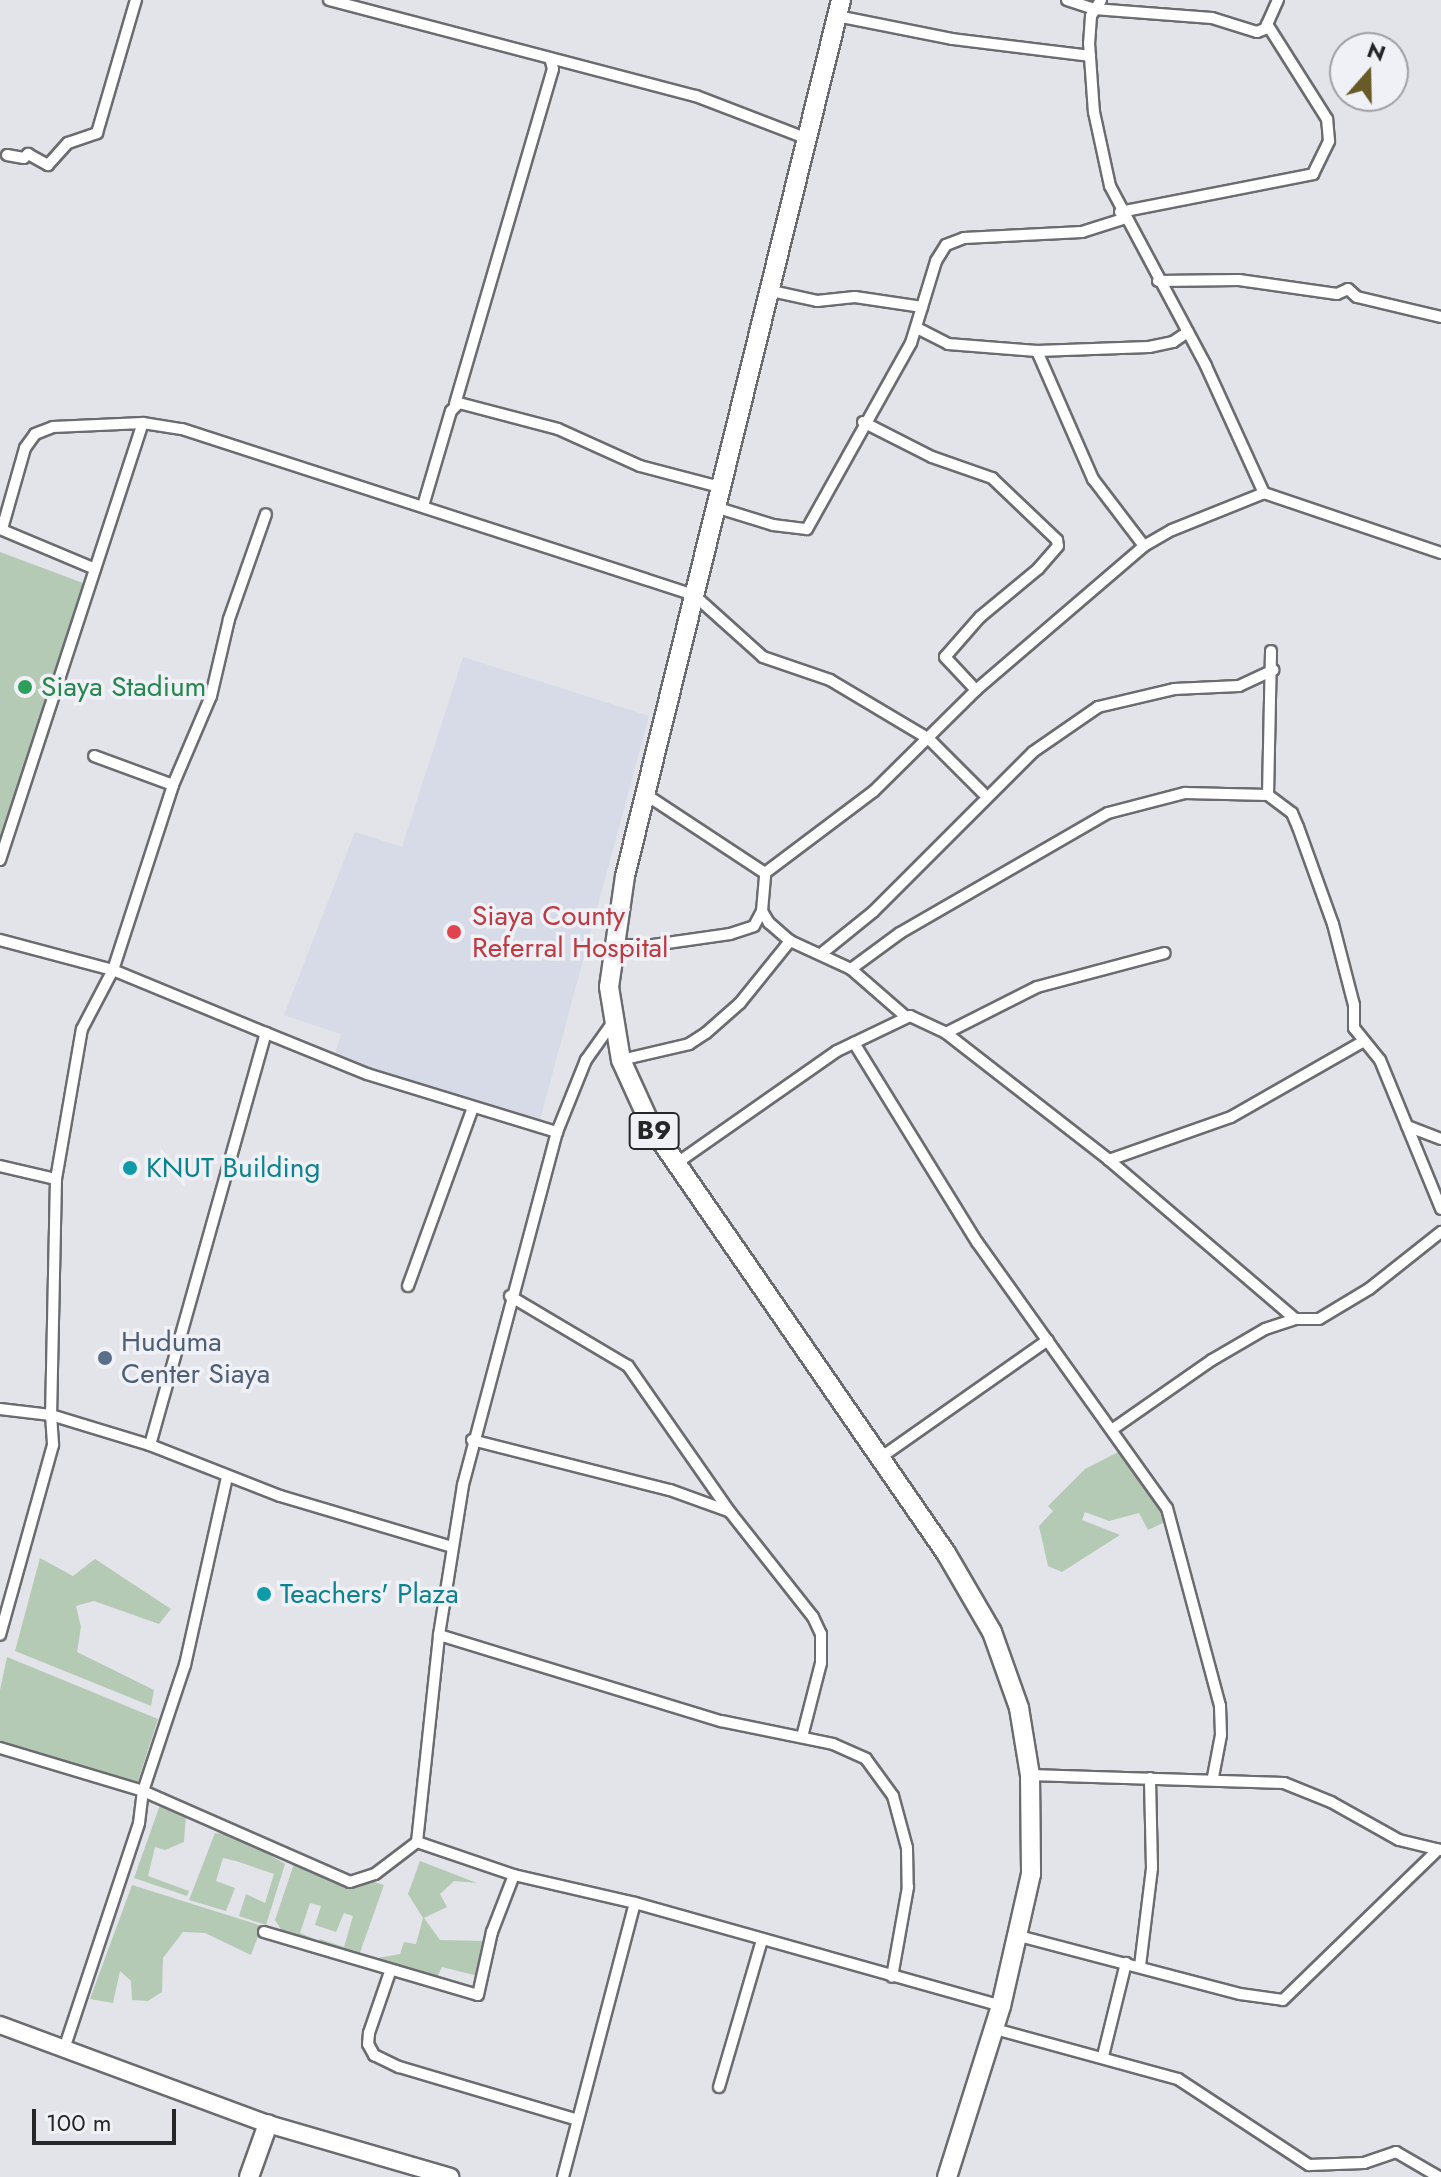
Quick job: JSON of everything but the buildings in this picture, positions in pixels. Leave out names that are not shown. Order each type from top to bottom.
[{"type":"highway","name":"B9","points":[[839,8],[645,794],[613,945],[609,987],[621,1060],[643,1110],[946,1553],[992,1632],[1019,1708],[1030,1775],[1034,1849],[1019,1936],[995,2029],[947,2177]]},
{"type":"highway","points":[[249,2177],[268,2124]]},
{"type":"main road","points":[[0,2025],[268,2124],[450,2177]]},
{"type":"street","points":[[7,155],[28,154],[48,165],[68,143],[97,133],[136,0]]},
{"type":"street","points":[[329,0],[696,96],[808,139]]},
{"type":"street","points":[[1067,0],[1094,9],[1212,18],[1257,32],[1267,24],[1278,0]]},
{"type":"street","points":[[1101,0],[1094,9],[1090,56],[1100,146],[1122,215],[1188,332],[1264,493]]},
{"type":"street","points":[[839,8],[952,39],[1090,56]]},
{"type":"street","points":[[715,507],[773,525],[807,529],[917,328],[939,254],[954,239],[1082,232],[1122,215],[1313,174],[1329,141],[1327,119],[1267,24]]},
{"type":"street","points":[[423,506],[553,69],[550,58]]},
{"type":"street","points":[[1158,281],[1239,280],[1337,294],[1348,289],[1357,297],[1441,317]]},
{"type":"street","points":[[767,290],[817,301],[855,297],[922,307]]},
{"type":"street","points":[[917,328],[948,344],[1037,351],[1149,347],[1173,342],[1188,332]]},
{"type":"street","points":[[1037,351],[1093,479],[1144,546]]},
{"type":"street","points":[[455,404],[558,429],[640,466],[720,487]]},
{"type":"street","points":[[863,422],[932,457],[992,478],[1057,540],[1058,546],[1038,569],[980,617],[945,657],[976,690]]},
{"type":"street","points":[[0,860],[143,423]]},
{"type":"street","points":[[95,569],[1,529],[25,448],[35,434],[53,427],[143,423],[182,429],[423,506],[611,572],[694,595],[763,657],[830,680],[929,739],[987,797]]},
{"type":"street","points":[[613,945],[653,945],[730,934],[754,926],[762,911],[765,873],[846,813],[929,739],[976,690],[1144,546],[1264,493],[1441,553]]},
{"type":"street","points":[[0,1635],[49,1472],[56,1179],[76,1050],[89,1008],[113,970],[173,785],[211,696],[229,619],[266,514]]},
{"type":"street","points":[[1268,795],[1274,670],[1271,651]]},
{"type":"street","points":[[821,954],[873,912],[987,797],[1008,782],[1033,752],[1098,707],[1174,689],[1239,686],[1274,670]]},
{"type":"street","points":[[94,756],[173,785]]},
{"type":"street","points":[[851,969],[900,933],[991,885],[1108,813],[1185,793],[1268,795],[1292,813],[1298,827],[1336,935],[1354,1005],[1354,1028],[1364,1041],[1373,1046],[1441,1209]]},
{"type":"street","points":[[645,794],[765,873]]},
{"type":"street","points":[[762,911],[790,941],[851,969],[905,1016],[946,1033],[1109,1160],[1295,1319]]},
{"type":"street","points":[[0,940],[113,970],[327,1060],[557,1132]]},
{"type":"street","points":[[621,1060],[689,1044],[706,1033],[747,996],[790,941]]},
{"type":"street","points":[[946,1033],[1037,987],[1165,953]]},
{"type":"street","points":[[677,1163],[854,1043],[905,1016]]},
{"type":"street","points":[[0,1748],[143,1791],[350,1882],[375,1874],[417,1842],[439,1635],[472,1440],[557,1132],[586,1060],[613,1022]]},
{"type":"street","points":[[150,1445],[266,1033]]},
{"type":"street","points":[[1109,1160],[1231,1117],[1364,1041]]},
{"type":"street","points":[[854,1043],[977,1242],[1161,1497],[1180,1548],[1223,1722],[1213,1777]]},
{"type":"street","points":[[408,1286],[473,1107]]},
{"type":"street","points":[[1407,1126],[1441,1139]]},
{"type":"street","points":[[0,1166],[56,1179]]},
{"type":"street","points":[[1113,1429],[1212,1360],[1265,1329],[1295,1319],[1319,1319],[1357,1297],[1441,1232]]},
{"type":"street","points":[[510,1296],[628,1366],[730,1512],[818,1624],[821,1663],[802,1737]]},
{"type":"street","points":[[880,1458],[1048,1340]]},
{"type":"street","points":[[0,1409],[51,1415],[150,1445],[227,1477],[452,1547]]},
{"type":"street","points":[[472,1440],[670,1490],[730,1512]]},
{"type":"street","points":[[64,2049],[139,1823],[143,1791],[185,1665],[227,1477]]},
{"type":"street","points":[[439,1635],[697,1715],[802,1737],[866,1759],[893,1796],[908,1875],[892,1977]]},
{"type":"street","points":[[1030,1775],[1213,1777],[1284,1783],[1331,1802],[1399,1840],[1439,1850]]},
{"type":"street","points":[[1140,1966],[1152,1868],[1150,1778]]},
{"type":"street","points":[[417,1842],[514,1875],[635,1903],[1001,2006]]},
{"type":"street","points":[[1019,1936],[1240,1994],[1283,2000],[1439,1850]]},
{"type":"street","points":[[264,1932],[390,1972],[478,1995],[492,1932],[514,1875]]},
{"type":"street","points":[[563,2177],[574,2119],[635,1903]]},
{"type":"street","points":[[719,2087],[762,1940]]},
{"type":"street","points":[[1103,2056],[1126,1963]]},
{"type":"street","points":[[390,1972],[369,2033],[368,2044],[374,2055],[399,2067],[574,2119]]},
{"type":"street","points":[[995,2029],[1103,2056],[1204,2093],[1309,2165],[1364,2163],[1396,2152],[1439,2177]]},
{"type":"shaded area","name":"Siaya County Referral Hospital","points":[[463,657],[649,716],[538,1127],[333,1060],[341,1034],[284,1015],[355,832],[402,847]]},
{"type":"green space","name":"Siaya Stadium","points":[[0,552],[83,583],[0,856]]},
{"type":"green space","points":[[1130,1446],[1167,1521],[1148,1530],[1139,1513],[1109,1521],[1085,1512],[1082,1520],[1120,1535],[1062,1572],[1048,1566],[1039,1526],[1053,1511],[1048,1506],[1085,1469]]},
{"type":"green space","points":[[40,1558],[73,1576],[95,1559],[171,1609],[159,1624],[94,1601],[76,1606],[81,1627],[77,1652],[154,1690],[151,1706],[15,1651]]},
{"type":"green space","points":[[7,1657],[158,1719],[137,1784],[0,1747],[0,1690]]},
{"type":"green space","points":[[160,1805],[186,1814],[184,1842],[165,1850],[155,1847],[148,1876],[189,1891],[187,1896],[134,1878]]},
{"type":"green space","points":[[215,1833],[240,1836],[285,1864],[266,1925],[239,1916],[246,1894],[265,1903],[274,1874],[236,1861],[223,1858],[216,1881],[235,1888],[226,1911],[189,1900]]},
{"type":"green space","points":[[296,1858],[384,1885],[358,1958],[319,1945],[320,1939],[344,1947],[353,1916],[344,1913],[336,1932],[315,1925],[321,1906],[310,1903],[300,1933],[317,1940],[316,1945],[285,1936],[275,1920]]},
{"type":"green space","points":[[420,1861],[477,1883],[454,1881],[440,1894],[447,1907],[424,1918],[440,1940],[485,1941],[478,1976],[442,1967],[436,1979],[372,1959],[400,1954],[404,1942],[416,1944],[423,1918],[408,1894]]},
{"type":"green space","points":[[132,1885],[262,1926],[251,1955],[205,1933],[183,1932],[163,1958],[162,1992],[148,2001],[132,2000],[131,1981],[120,1971],[113,2003],[90,1999]]},
{"type":"place","name":"Siaya Stadium","points":[[25,687]]},
{"type":"place","name":"Siaya County Referral Hospital","points":[[454,932]]},
{"type":"place","name":"KNUT Building","points":[[130,1168]]},
{"type":"place","name":"Huduma Center Siaya","points":[[105,1358]]},
{"type":"place","name":"Teachers' Plaza","points":[[264,1594]]}]
